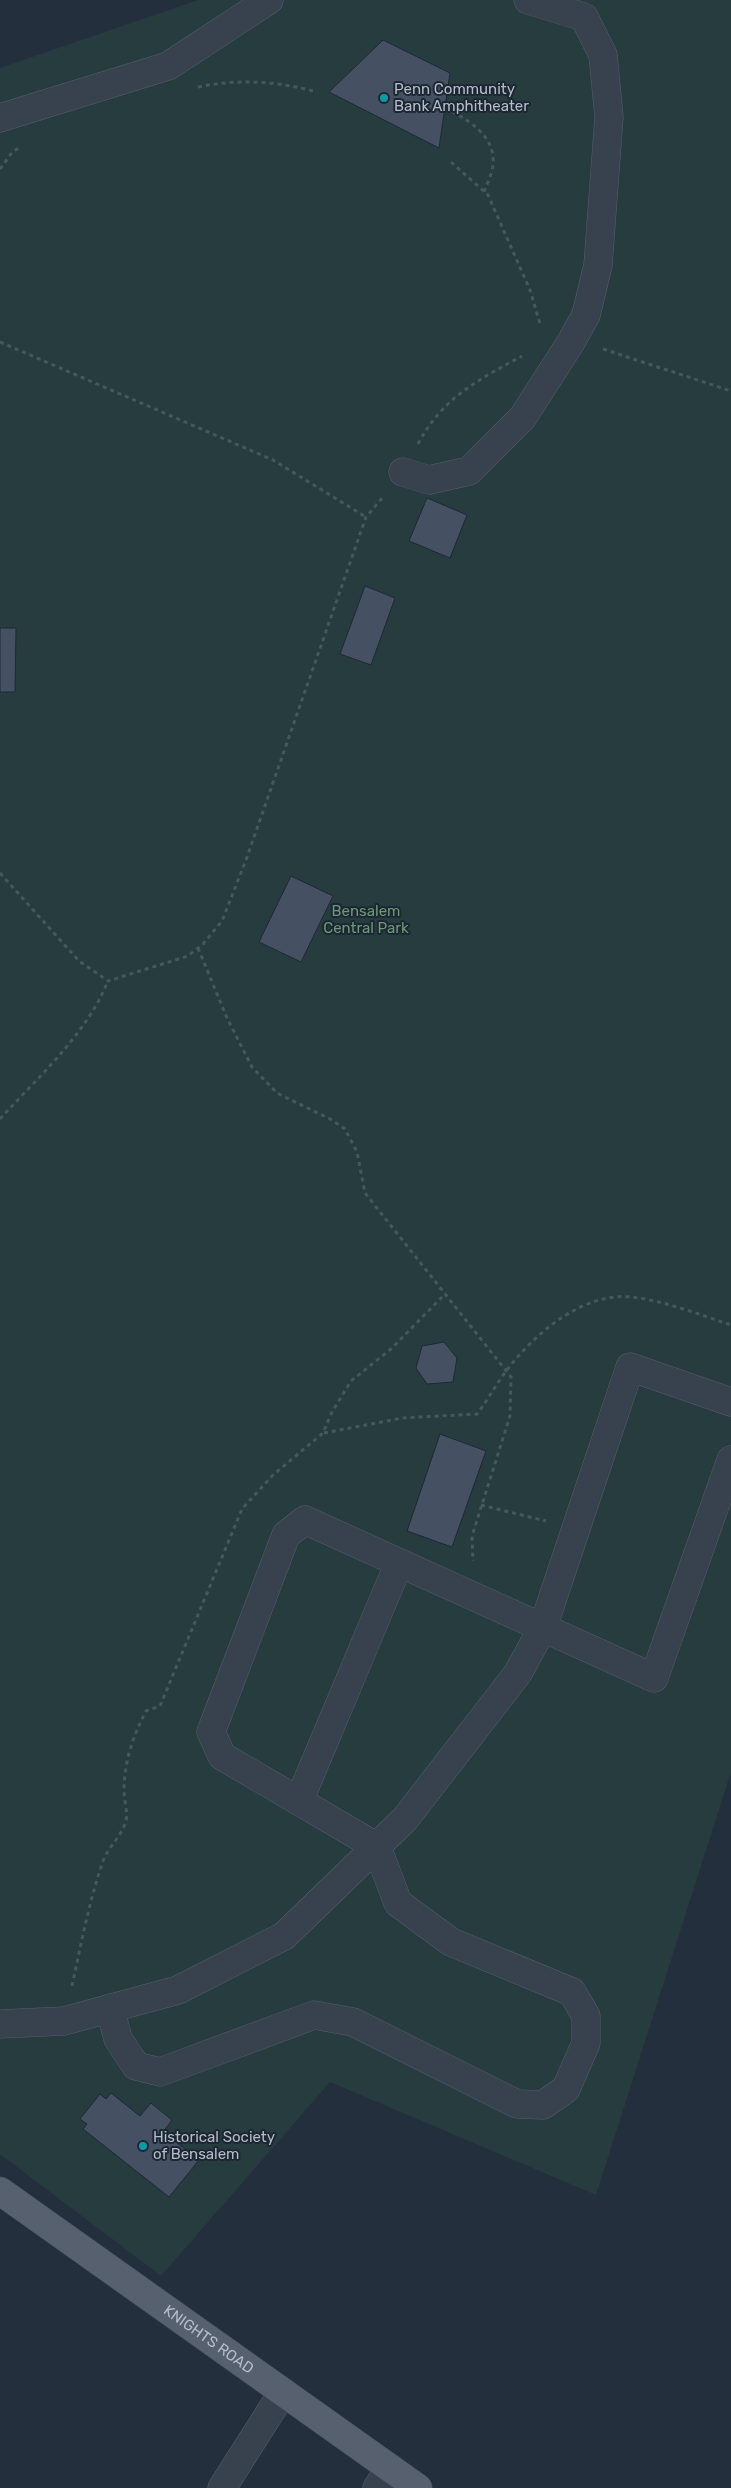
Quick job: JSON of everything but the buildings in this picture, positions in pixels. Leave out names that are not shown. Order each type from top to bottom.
[{"type":"main road","name":"KNIGHTS ROAD","points":[[0,2191],[283,2392],[384,2478],[418,2488]]},
{"type":"lane","points":[[0,118],[168,66],[269,0]]},
{"type":"lane","points":[[403,472],[429,480],[469,471],[523,417],[586,315],[598,265],[609,118],[603,56],[584,17],[528,0]]},
{"type":"lane","points":[[0,2024],[64,2021],[178,1990],[284,1936],[405,1819],[518,1672],[543,1627],[630,1368],[731,1402]]},
{"type":"lane","points":[[110,2008],[118,2039],[136,2066],[160,2072],[314,2015],[353,2022],[517,2104],[543,2105],[566,2089],[586,2043],[586,2016],[572,1992],[451,1942],[398,1903],[377,1847],[222,1756],[211,1732],[286,1535],[305,1520],[654,1678],[731,1460]]},
{"type":"lane","points":[[299,1801],[399,1563]]},
{"type":"lane","points":[[222,2488],[283,2392]]},
{"type":"path","points":[[445,108],[481,130],[491,148],[493,166],[484,192]]},
{"type":"path","points":[[451,162],[488,195],[530,290],[547,342],[571,342],[591,345],[731,391]]},
{"type":"path","points":[[0,342],[273,460],[366,518]]},
{"type":"path","points":[[0,1119],[82,1028],[99,1002],[108,982],[188,956],[198,948],[222,921],[246,860],[366,518],[403,472],[437,412],[460,392],[523,355]]},
{"type":"path","points":[[0,873],[79,961],[108,982]]},
{"type":"path","points":[[198,948],[227,1018],[252,1067],[277,1093],[332,1120],[345,1129],[357,1152],[365,1193],[512,1377],[510,1416],[472,1536],[475,1597]]},
{"type":"path","points":[[323,1433],[402,1418],[477,1414],[492,1395],[506,1370],[542,1332],[580,1308],[607,1299],[631,1297],[731,1325]]},
{"type":"path","points":[[481,1504],[576,1529]]},
{"type":"green space","name":"Bensalem Central Park","points":[[198,0],[731,0],[731,1772],[596,2195],[330,2082],[161,2276],[0,2154],[0,68]]},
{"type":"place","name":"Penn Community Bank Amphitheater","points":[[384,98]]},
{"type":"place","name":"Historical Society of Bensalem","points":[[143,2146]]}]
